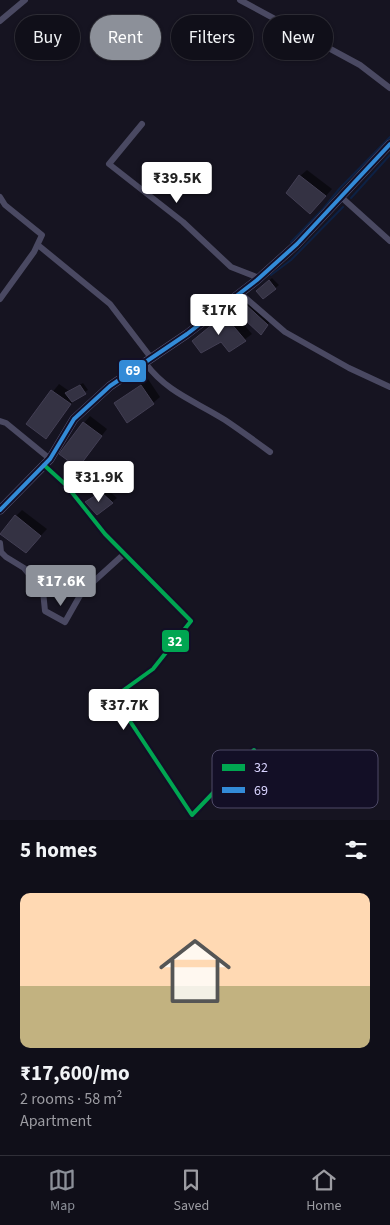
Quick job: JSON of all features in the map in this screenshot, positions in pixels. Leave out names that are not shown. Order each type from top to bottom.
[{"type":"main road","points":[[0,510],[47,462],[74,418],[110,386],[149,361],[241,294],[297,244],[390,144]]},
{"type":"street","points":[[0,21],[25,0]]},
{"type":"street","points":[[240,0],[360,65],[390,88]]},
{"type":"street","points":[[142,124],[109,164],[183,222],[231,267],[259,278]]},
{"type":"street","points":[[340,196],[390,241]]},
{"type":"street","points":[[0,197],[5,205],[42,235],[21,272],[0,300]]},
{"type":"street","points":[[38,245],[110,304],[149,361],[157,378],[170,389],[224,420],[270,452]]},
{"type":"street","points":[[241,294],[285,332],[349,368],[390,387]]},
{"type":"street","points":[[0,421],[6,423],[47,462],[124,554],[191,621],[153,669],[114,697],[192,815],[212,794]]},
{"type":"street","points":[[0,543],[1,552],[24,568],[44,591],[45,611],[66,622],[82,592],[124,554]]},
{"type":"building","points":[[299,175],[326,196],[310,214],[286,193]]},
{"type":"building","points":[[269,280],[276,289],[263,299],[256,291]]},
{"type":"building","points":[[244,303],[268,325],[261,335],[244,319],[235,324],[227,314]]},
{"type":"building","points":[[224,315],[246,341],[229,352],[221,342],[201,353],[192,341]]},
{"type":"building","points":[[80,385],[86,394],[72,402],[65,393]]},
{"type":"building","points":[[141,385],[154,404],[127,423],[114,403]]},
{"type":"building","points":[[51,390],[71,404],[46,439],[26,424]]},
{"type":"building","points":[[83,422],[102,436],[78,468],[59,454]]},
{"type":"building","points":[[101,492],[113,503],[97,515],[85,502]]},
{"type":"building","points":[[15,515],[41,536],[26,553],[0,534]]},
{"type":"waterway","points":[[291,242],[390,137]]},
{"type":"waterway","points":[[351,198],[390,155]]},
{"type":"waterway","points":[[271,275],[291,260],[343,207]]},
{"type":"transit line","name":"69","points":[[0,510],[50,459],[74,419],[110,386],[187,334],[257,280],[297,244],[390,144]]},
{"type":"transit line","name":"32","points":[[44,465],[66,485],[105,534],[191,621],[153,669],[114,697],[192,815],[212,794]]}]
